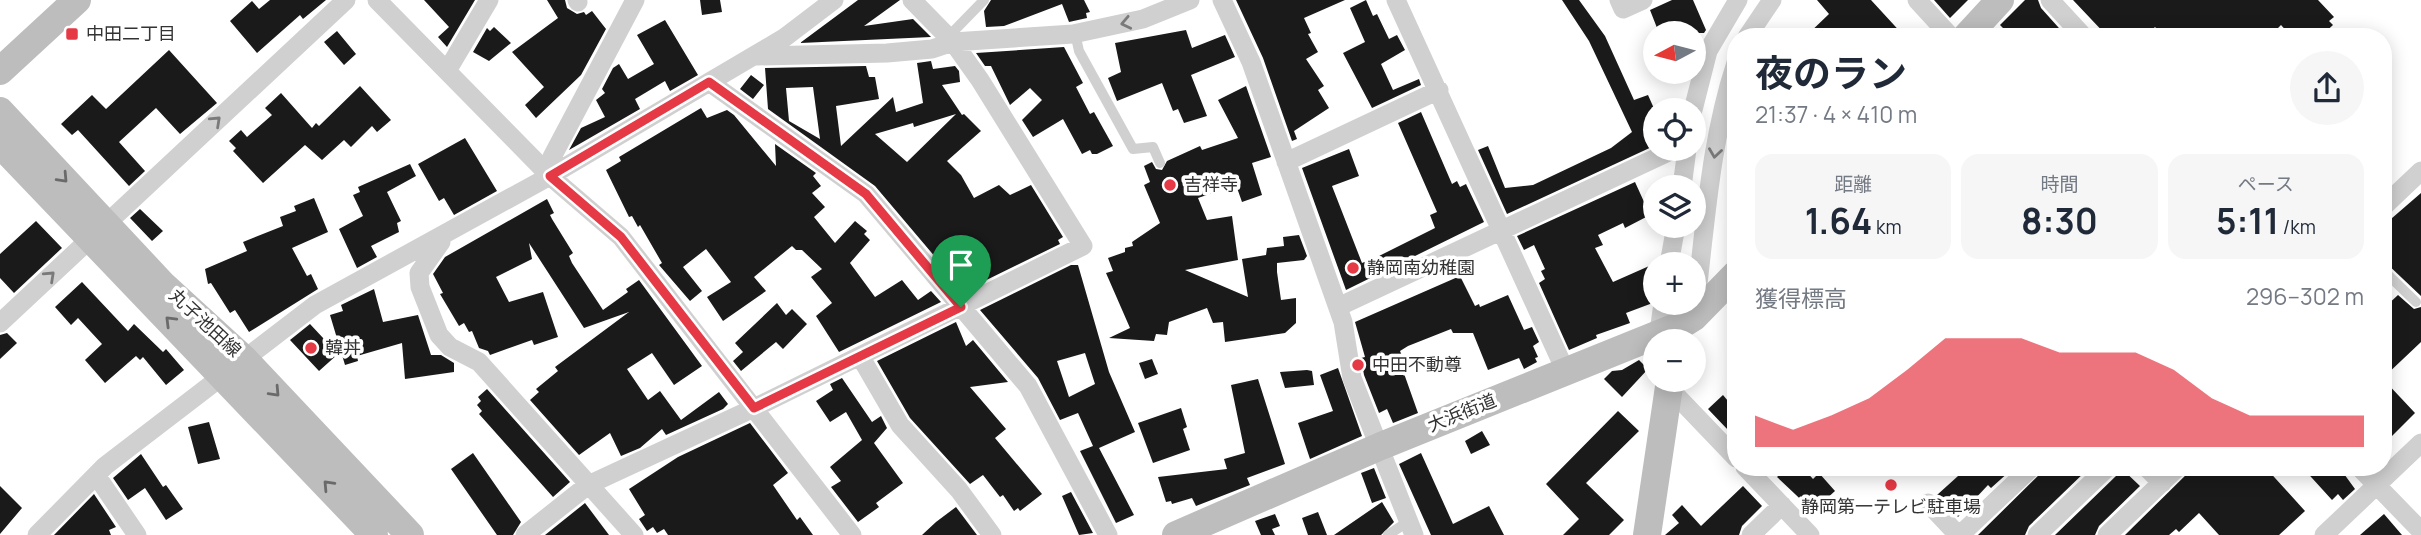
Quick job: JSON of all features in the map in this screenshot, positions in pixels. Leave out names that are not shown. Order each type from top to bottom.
[{"type":"street","points":[[0,71],[77,0]]},
{"type":"street","points":[[0,323],[346,0]]},
{"type":"street","points":[[377,0],[550,176],[621,237],[852,535]]},
{"type":"street","points":[[447,71],[489,0]]},
{"type":"street","points":[[550,176],[552,156],[635,0]]},
{"type":"street","points":[[37,535],[96,475],[316,305],[550,176],[784,38],[834,0]]},
{"type":"street","points":[[524,535],[588,485],[754,408],[1083,246],[951,39],[912,0]]},
{"type":"street","points":[[753,56],[887,53],[932,49],[951,39],[1075,33],[1143,19],[1190,0]]},
{"type":"street","points":[[1222,0],[1251,62],[1338,307],[1352,378],[1411,528]]},
{"type":"street","points":[[1396,0],[1565,370]]},
{"type":"street","points":[[1619,0],[1623,9],[1643,0]]},
{"type":"street","points":[[1696,98],[1708,51],[1738,0]]},
{"type":"street","points":[[1745,0],[1767,6],[1753,28]]},
{"type":"street","points":[[1917,0],[1943,28]]},
{"type":"street","points":[[1974,28],[2000,0]]},
{"type":"street","points":[[2050,0],[2076,28]]},
{"type":"street","points":[[709,82],[866,194],[1028,386],[1108,535]]},
{"type":"street","points":[[1673,324],[1727,88]]},
{"type":"street","points":[[1286,162],[1438,90]]},
{"type":"street","name":"丸子池田線","points":[[0,111],[98,231]]},
{"type":"street","name":"丸子池田線","points":[[0,144],[98,231],[234,368],[411,535]]},
{"type":"street","points":[[1338,307],[1650,161]]},
{"type":"street","points":[[2392,198],[2421,171]]},
{"type":"street","points":[[448,233],[428,257],[419,273],[420,287],[439,335],[450,347],[478,362],[634,535]]},
{"type":"street","name":"大浜街道","points":[[1176,535],[1673,324],[1727,281]]},
{"type":"street","points":[[860,356],[900,425],[959,490],[992,535]]},
{"type":"street","name":"丸子池田線","points":[[234,368],[374,535]]},
{"type":"street","points":[[1647,535],[1668,392]]},
{"type":"street","points":[[1676,392],[1727,448]]},
{"type":"street","points":[[2392,470],[2421,443]]},
{"type":"street","points":[[96,475],[137,535]]},
{"type":"street","points":[[1754,476],[1810,535]]},
{"type":"street","points":[[1928,503],[1959,535],[2022,476]]},
{"type":"street","points":[[2037,535],[2099,476]]},
{"type":"street","points":[[2154,476],[2161,483]]},
{"type":"street","points":[[2108,535],[2168,476]]},
{"type":"street","points":[[2368,476],[2421,531]]},
{"type":"street","points":[[2324,535],[2386,476]]},
{"type":"street","points":[[1751,535],[1782,505]]},
{"type":"lane","points":[[951,39],[984,0]]},
{"type":"lane","points":[[1075,33],[1079,51],[1133,149],[1153,147],[1160,163]]},
{"type":"lane","points":[[2392,279],[2416,302]]},
{"type":"lane","points":[[1388,535],[1411,528]]},
{"type":"building","points":[[270,0],[326,0],[303,19],[300,15],[257,53],[230,21],[252,1],[259,9]]},
{"type":"building","points":[[424,0],[475,0],[447,47],[438,37],[449,27]]},
{"type":"building","points":[[547,0],[565,0],[567,8],[577,14],[584,12],[586,15],[592,11],[606,29],[581,75],[536,118],[525,105],[544,87],[512,52],[558,18]]},
{"type":"building","points":[[700,0],[720,0],[722,12],[702,15]]},
{"type":"building","points":[[858,0],[900,0],[864,26],[913,19],[931,37],[800,43]]},
{"type":"building","points":[[991,0],[1084,0],[1090,12],[1086,13],[1087,18],[1069,22],[1062,4],[1004,26],[986,27],[984,11]]},
{"type":"building","points":[[1236,0],[1345,0],[1304,18],[1311,33],[1308,34],[1318,52],[1306,59],[1324,86],[1318,90],[1329,108],[1294,131],[1297,139],[1292,141],[1263,58]]},
{"type":"building","points":[[1366,0],[1373,16],[1377,14],[1389,39],[1397,35],[1405,50],[1381,64],[1393,90],[1419,79],[1421,85],[1372,108],[1343,53],[1365,42],[1350,8]]},
{"type":"building","points":[[1562,0],[1579,0],[1605,36],[1634,100],[1648,95],[1649,98],[1643,98],[1643,151],[1507,214],[1478,150],[1488,146],[1505,188],[1533,185],[1611,148],[1632,132],[1589,41]]},
{"type":"building","points":[[1672,0],[1693,0],[1702,21],[1654,21],[1650,10]]},
{"type":"building","points":[[1817,0],[1871,0],[1897,28],[1814,28],[1829,14]]},
{"type":"building","points":[[1934,0],[1968,0],[1950,18]]},
{"type":"building","points":[[2025,0],[2038,0],[2041,8],[2059,28],[2003,28],[2000,25]]},
{"type":"building","points":[[2073,0],[2318,0],[2334,17],[2329,21],[2333,25],[2330,28],[2284,28],[2281,25],[2278,28],[2099,28]]},
{"type":"building","points":[[665,20],[698,75],[670,91],[665,81],[635,99],[640,109],[569,150],[581,128],[605,117],[596,100],[605,93],[602,89],[613,68],[619,64],[628,79],[654,64],[637,35]]},
{"type":"building","points":[[494,27],[511,43],[489,61],[473,52],[487,28],[490,31]]},
{"type":"building","points":[[1186,30],[1192,48],[1225,35],[1235,57],[1191,75],[1207,116],[1184,123],[1178,109],[1173,111],[1162,83],[1117,101],[1108,78],[1121,72],[1115,43]]},
{"type":"building","points":[[337,31],[356,54],[344,65],[324,42]]},
{"type":"building","points":[[1064,47],[1083,83],[1076,87],[1090,114],[1094,112],[1113,146],[1097,154],[1092,154],[1090,150],[1082,154],[1063,119],[1033,137],[1022,120],[1042,100],[1030,88],[1010,105],[991,66],[985,66],[976,53]]},
{"type":"building","points":[[169,50],[217,103],[180,134],[156,108],[119,142],[145,171],[129,186],[78,130],[72,135],[61,124],[92,95],[106,109]]},
{"type":"building","points":[[931,61],[933,69],[955,66],[959,71],[960,82],[942,85],[962,115],[981,131],[947,161],[961,175],[974,198],[999,185],[1010,195],[1031,185],[1063,237],[1058,240],[1060,244],[964,291],[875,186],[768,109],[765,68],[866,66],[869,77],[875,77],[879,99],[836,106],[841,146],[893,97],[896,112],[923,103],[917,63]],"holes":[[[813,87],[820,139],[789,121],[786,88]],[[956,114],[907,162],[875,134],[913,123],[914,127]]]},
{"type":"building","points":[[751,75],[764,85],[753,99],[740,89]]},
{"type":"building","points":[[360,86],[391,120],[377,132],[372,126],[351,147],[344,140],[322,160],[305,145],[263,183],[233,151],[236,148],[229,141],[241,130],[247,137],[272,115],[265,108],[281,93],[312,128],[316,123],[319,126]]},
{"type":"building","points":[[1246,86],[1271,157],[1252,163],[1262,195],[1242,202],[1236,185],[1198,198],[1207,220],[1232,216],[1238,260],[1185,270],[1248,297],[1242,259],[1266,255],[1267,248],[1284,246],[1283,237],[1299,235],[1307,256],[1304,260],[1277,263],[1281,300],[1296,298],[1296,323],[1285,333],[1225,342],[1223,322],[1213,323],[1207,308],[1169,322],[1167,335],[1156,334],[1154,341],[1109,338],[1130,328],[1106,273],[1113,271],[1108,258],[1125,252],[1125,248],[1133,246],[1132,242],[1160,223],[1144,185],[1150,182],[1144,166],[1152,162],[1156,169],[1162,170],[1167,161],[1200,146],[1202,150],[1238,138],[1218,100]]},
{"type":"building","points":[[701,108],[707,118],[727,110],[734,115],[776,166],[775,144],[816,173],[813,176],[821,186],[812,193],[825,207],[814,217],[835,243],[855,221],[867,231],[864,234],[870,240],[850,263],[875,297],[902,280],[918,300],[931,291],[941,302],[839,352],[816,316],[832,303],[811,277],[822,269],[802,250],[796,250],[792,246],[754,277],[766,291],[723,321],[707,297],[731,282],[706,249],[683,267],[702,291],[690,301],[659,265],[662,263],[640,225],[638,227],[632,216],[629,217],[606,170],[621,161],[619,157]]},
{"type":"building","points":[[1421,112],[1452,184],[1457,181],[1460,187],[1466,184],[1484,222],[1346,290],[1302,168],[1349,149],[1359,176],[1332,186],[1362,263],[1379,256],[1435,228],[1430,215],[1437,212],[1398,123]]},
{"type":"building","points":[[465,138],[497,191],[454,215],[444,198],[439,201],[418,164]]},
{"type":"building","points":[[410,164],[416,176],[387,192],[401,221],[397,223],[399,232],[371,246],[377,257],[357,268],[339,229],[363,216],[353,195],[360,192],[358,187]]},
{"type":"building","points":[[1635,182],[1643,200],[1643,219],[1625,228],[1623,223],[1598,235],[1603,245],[1595,248],[1613,282],[1643,269],[1643,307],[1626,313],[1630,323],[1596,335],[1597,338],[1569,350],[1539,283],[1545,279],[1541,271],[1545,269],[1534,245],[1524,250],[1517,236]]},
{"type":"building","points":[[2421,193],[2421,296],[2392,269],[2392,218]]},
{"type":"building","points":[[314,198],[328,232],[292,248],[307,276],[311,274],[318,289],[249,332],[235,310],[230,313],[211,283],[208,284],[205,269],[247,251],[243,242],[283,226],[280,217],[296,211],[294,206]]},
{"type":"building","points":[[547,199],[554,213],[550,215],[573,253],[569,256],[572,263],[603,310],[628,292],[626,289],[639,280],[702,366],[674,385],[652,353],[627,369],[648,400],[660,391],[681,420],[719,392],[728,404],[723,409],[666,435],[662,429],[640,448],[621,456],[610,433],[579,455],[530,400],[539,392],[536,389],[558,371],[555,367],[629,312],[584,328],[529,243],[532,259],[496,277],[509,302],[543,292],[558,337],[534,345],[532,340],[490,355],[488,351],[479,348],[472,331],[469,332],[464,323],[459,326],[440,294],[443,293],[433,274],[445,257]]},
{"type":"building","points":[[140,209],[163,231],[152,241],[130,218]]},
{"type":"building","points":[[36,221],[62,248],[14,293],[0,278],[0,254]]},
{"type":"building","points":[[1071,265],[1078,265],[1109,372],[1135,432],[1099,448],[1134,515],[1116,523],[1080,451],[1093,446],[1078,413],[1060,420],[1038,378],[980,310]],"holes":[[[1085,353],[1095,384],[1069,397],[1057,361]]]},
{"type":"building","points":[[1460,276],[1475,306],[1479,304],[1480,307],[1508,295],[1524,330],[1532,327],[1539,342],[1533,346],[1538,357],[1535,358],[1537,362],[1524,369],[1519,358],[1488,370],[1473,333],[1453,333],[1451,329],[1408,346],[1400,351],[1405,363],[1401,365],[1418,413],[1393,423],[1387,409],[1379,413],[1364,375],[1361,358],[1365,357],[1355,322]]},
{"type":"building","points":[[82,282],[128,331],[134,324],[163,352],[166,349],[184,370],[166,385],[143,357],[140,360],[136,356],[105,383],[85,360],[102,344],[78,318],[71,325],[55,307]]},
{"type":"building","points":[[374,289],[383,322],[418,315],[431,355],[441,355],[454,363],[454,372],[405,379],[402,343],[357,356],[358,361],[345,365],[330,315],[343,311],[341,305]]},
{"type":"building","points":[[2398,295],[2414,309],[2421,307],[2421,342],[2392,369],[2392,301]]},
{"type":"building","points":[[777,303],[786,315],[792,309],[807,324],[783,349],[776,342],[741,371],[733,361],[743,352],[735,343]]},
{"type":"building","points":[[956,322],[966,346],[973,340],[1008,382],[970,387],[1006,429],[995,438],[1042,494],[1020,511],[1018,508],[1014,511],[1003,495],[1000,497],[983,475],[970,484],[910,418],[877,361]]},
{"type":"building","points":[[310,324],[338,354],[319,371],[290,340]]},
{"type":"building","points":[[7,333],[17,343],[0,359],[0,335]]},
{"type":"building","points":[[1152,359],[1158,374],[1145,379],[1139,363]]},
{"type":"building","points":[[1639,360],[1643,364],[1643,374],[1622,397],[1604,379],[1612,371],[1622,370]]},
{"type":"building","points":[[1338,368],[1362,436],[1310,459],[1298,423],[1333,411],[1320,375]]},
{"type":"building","points":[[1312,371],[1314,385],[1285,388],[1280,372]]},
{"type":"building","points":[[842,378],[872,422],[881,416],[887,428],[874,443],[903,483],[876,503],[879,507],[858,522],[831,487],[841,481],[830,467],[862,440],[846,412],[830,422],[816,401],[833,390],[830,384]]},
{"type":"building","points":[[1258,379],[1285,464],[1247,478],[1250,485],[1196,506],[1192,498],[1172,504],[1171,501],[1166,502],[1158,477],[1227,469],[1224,459],[1245,453],[1231,385]]},
{"type":"building","points":[[487,389],[570,482],[553,497],[479,414],[482,411],[477,405],[481,401],[478,397]]},
{"type":"building","points":[[2392,389],[2415,413],[2392,436]]},
{"type":"building","points":[[1723,395],[1727,400],[1727,429],[1708,409]]},
{"type":"building","points":[[1181,408],[1187,427],[1183,429],[1190,450],[1153,463],[1138,423]]},
{"type":"building","points":[[1618,411],[1639,431],[1586,483],[1624,520],[1609,535],[1563,535],[1579,519],[1546,484]]},
{"type":"building","points":[[209,422],[220,459],[198,464],[188,427]]},
{"type":"building","points":[[750,423],[788,473],[773,485],[797,520],[800,517],[813,535],[668,535],[664,529],[657,533],[653,527],[647,531],[639,519],[645,515],[629,489],[678,457]]},
{"type":"building","points":[[1482,431],[1490,445],[1471,454],[1465,441]]},
{"type":"building","points":[[473,453],[521,522],[513,535],[497,535],[451,469]]},
{"type":"building","points":[[1421,453],[1453,524],[1489,506],[1504,535],[1431,535],[1399,464]]},
{"type":"building","points":[[141,454],[163,487],[166,485],[183,509],[166,520],[145,488],[128,500],[113,478]]},
{"type":"building","points":[[1374,468],[1386,498],[1372,503],[1361,473]]},
{"type":"building","points":[[1810,476],[1813,479],[1822,476],[1835,491],[1813,511],[1777,477]]},
{"type":"building","points":[[1958,476],[2004,476],[1991,488],[1988,485],[1958,517],[1937,495]]},
{"type":"building","points":[[2038,476],[2081,476],[2029,526],[2025,535],[1978,535]]},
{"type":"building","points":[[2116,476],[2129,476],[2140,486],[2099,526],[2095,535],[2055,535]]},
{"type":"building","points":[[2185,476],[2273,476],[2305,511],[2279,535],[2219,535],[2199,513],[2179,532],[2176,529],[2169,535],[2125,535]]},
{"type":"building","points":[[2310,476],[2346,476],[2355,489],[2343,500],[2338,494],[2332,500]]},
{"type":"building","points":[[0,486],[22,508],[0,534]]},
{"type":"building","points":[[1743,486],[1762,506],[1742,526],[1739,535],[1665,535],[1679,523],[1672,515],[1682,505],[1701,526]]},
{"type":"building","points":[[1071,492],[1093,533],[1079,535],[1062,496]]},
{"type":"building","points":[[94,494],[116,527],[109,530],[111,535],[54,535]]},
{"type":"building","points":[[1382,502],[1394,522],[1381,535],[1334,535]]},
{"type":"building","points":[[585,503],[609,535],[545,535]]},
{"type":"building","points":[[956,507],[977,535],[922,535],[936,522]]},
{"type":"building","points":[[1318,512],[1327,535],[1308,535],[1302,518]]},
{"type":"building","points":[[1275,514],[1280,526],[1272,529],[1275,535],[1261,535],[1255,521]]},
{"type":"building","points":[[2384,514],[2402,535],[2360,535]]},
{"type":"place","name":"中田二丁目","points":[[72,34]]},
{"type":"place","name":"吉祥寺","points":[[1170,185]]},
{"type":"place","name":"静岡南幼稚園","points":[[1353,268]]},
{"type":"place","name":"韓丼","points":[[311,348]]},
{"type":"place","name":"中田不動尊","points":[[1358,365]]},
{"type":"place","name":"静岡第一テレビ駐車場","points":[[1891,485]]},
{"type":"route","points":[[709,82],[866,194],[961,307],[754,408],[621,237],[550,176],[709,82]]}]
